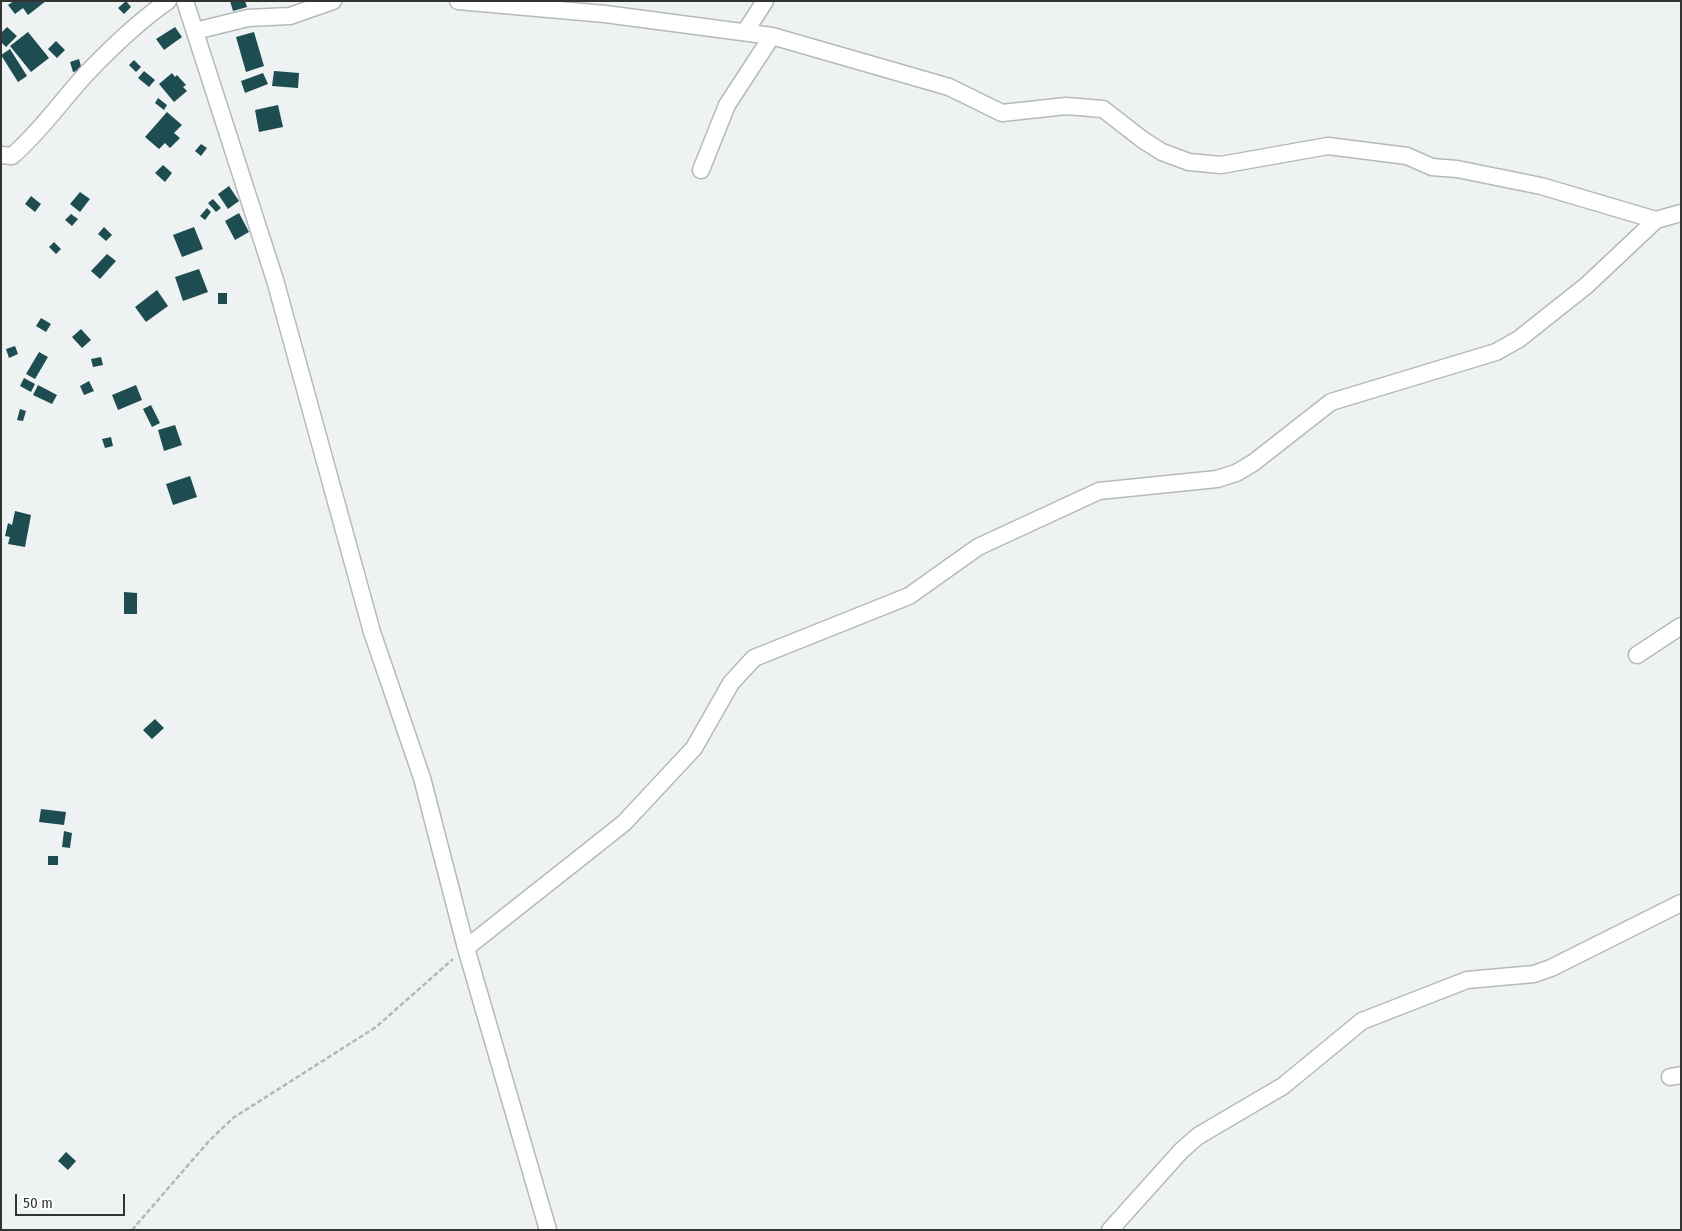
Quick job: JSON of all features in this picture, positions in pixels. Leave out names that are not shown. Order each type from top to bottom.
[{"type":"street","points":[[1,170],[7,155],[30,140],[88,73],[147,16],[168,1]]},
{"type":"street","points":[[185,1],[275,280],[372,632],[422,778],[466,948],[548,1230]]},
{"type":"street","points":[[195,32],[248,18],[290,16],[333,1]]},
{"type":"street","points":[[458,1],[605,14],[772,36],[949,87],[1002,113],[1066,106],[1103,109],[1162,152],[1189,162],[1221,165],[1328,146],[1407,156],[1432,167],[1457,169],[1542,186],[1656,220]]},
{"type":"street","points":[[745,32],[764,1]]},
{"type":"street","points":[[701,170],[727,105],[772,36]]},
{"type":"street","points":[[466,948],[624,823],[636,811],[694,748],[731,683],[754,658],[910,596],[978,547],[1098,491],[1217,479],[1236,473],[1253,463],[1331,402],[1496,352],[1519,339],[1587,285],[1656,220],[1681,213]]},
{"type":"street","points":[[1637,656],[1681,626]]},
{"type":"street","points":[[1110,1230],[1181,1151],[1198,1136],[1283,1086],[1362,1020],[1467,980],[1534,974],[1681,903]]},
{"type":"path","points":[[132,1230],[209,1141],[233,1118],[376,1027],[466,948]]},
{"type":"building","points":[[14,1],[46,1],[28,15],[23,8],[15,14],[8,5]]},
{"type":"building","points":[[126,1],[131,7],[124,14],[118,8]]},
{"type":"building","points":[[230,1],[245,1],[247,7],[233,11]]},
{"type":"building","points":[[7,27],[17,36],[6,47],[1,42],[1,33]]},
{"type":"building","points":[[175,27],[182,37],[164,50],[156,39]]},
{"type":"building","points":[[28,32],[49,58],[31,72],[10,46]]},
{"type":"building","points":[[254,32],[264,66],[246,72],[236,37]]},
{"type":"building","points":[[56,41],[65,50],[57,58],[48,49]]},
{"type":"building","points":[[10,49],[27,76],[18,82],[1,55]]},
{"type":"building","points":[[79,59],[82,70],[73,72],[70,62]]},
{"type":"building","points":[[134,60],[141,67],[136,72],[129,65]]},
{"type":"building","points":[[144,71],[155,80],[149,87],[138,78]]},
{"type":"building","points":[[274,71],[299,73],[298,88],[272,86]]},
{"type":"building","points":[[172,73],[175,77],[177,75],[186,85],[183,87],[187,91],[174,102],[159,84]]},
{"type":"building","points":[[263,73],[268,84],[245,93],[241,81]]},
{"type":"building","points":[[158,98],[167,105],[164,110],[155,103]]},
{"type":"building","points":[[278,105],[283,127],[259,132],[255,110]]},
{"type":"building","points":[[167,112],[182,125],[174,133],[180,138],[170,148],[165,143],[159,149],[145,137]]},
{"type":"building","points":[[201,144],[207,148],[201,156],[195,151]]},
{"type":"building","points":[[163,165],[172,173],[165,182],[155,173]]},
{"type":"building","points":[[229,186],[239,201],[228,209],[218,194]]},
{"type":"building","points":[[80,192],[90,199],[80,212],[70,204]]},
{"type":"building","points":[[31,196],[41,204],[35,212],[25,204]]},
{"type":"building","points":[[213,199],[221,208],[216,212],[208,203]]},
{"type":"building","points":[[207,208],[211,212],[205,220],[200,216]]},
{"type":"building","points":[[239,213],[249,232],[235,240],[225,221]]},
{"type":"building","points":[[71,214],[78,219],[72,226],[65,220]]},
{"type":"building","points":[[104,227],[112,235],[106,241],[98,234]]},
{"type":"building","points":[[194,227],[203,249],[182,257],[173,235]]},
{"type":"building","points":[[54,242],[61,249],[56,254],[49,247]]},
{"type":"building","points":[[107,254],[116,261],[100,279],[91,271]]},
{"type":"building","points":[[199,269],[208,292],[183,301],[175,277]]},
{"type":"building","points":[[157,290],[168,306],[146,322],[135,307]]},
{"type":"building","points":[[218,293],[227,293],[227,304],[218,304]]},
{"type":"building","points":[[41,318],[51,324],[46,332],[36,326]]},
{"type":"building","points":[[81,329],[91,340],[82,348],[72,337]]},
{"type":"building","points":[[15,346],[18,354],[9,358],[6,349]]},
{"type":"building","points":[[39,352],[48,357],[35,379],[26,374]]},
{"type":"building","points":[[101,357],[103,365],[93,367],[91,359]]},
{"type":"building","points":[[24,378],[35,384],[31,392],[20,386]]},
{"type":"building","points":[[89,381],[94,391],[84,395],[80,386]]},
{"type":"building","points":[[38,385],[57,395],[52,404],[33,395]]},
{"type":"building","points":[[136,385],[142,400],[118,410],[112,395]]},
{"type":"building","points":[[151,405],[160,423],[152,427],[143,409]]},
{"type":"building","points":[[20,409],[26,411],[23,421],[17,420]]},
{"type":"building","points":[[175,425],[182,445],[164,451],[158,430]]},
{"type":"building","points":[[111,437],[113,446],[105,448],[102,439]]},
{"type":"building","points":[[190,476],[197,497],[173,505],[166,484]]},
{"type":"building","points":[[15,511],[31,515],[25,547],[8,544],[10,537],[5,536],[8,523],[12,525]]},
{"type":"building","points":[[124,592],[137,593],[137,614],[124,614]]},
{"type":"building","points":[[155,719],[164,728],[152,739],[143,730]]},
{"type":"building","points":[[41,809],[66,812],[64,825],[39,822]]},
{"type":"building","points":[[64,831],[72,833],[70,848],[62,847]]},
{"type":"building","points":[[48,856],[58,856],[58,865],[48,865]]},
{"type":"building","points":[[66,1152],[76,1161],[68,1170],[58,1161]]}]
